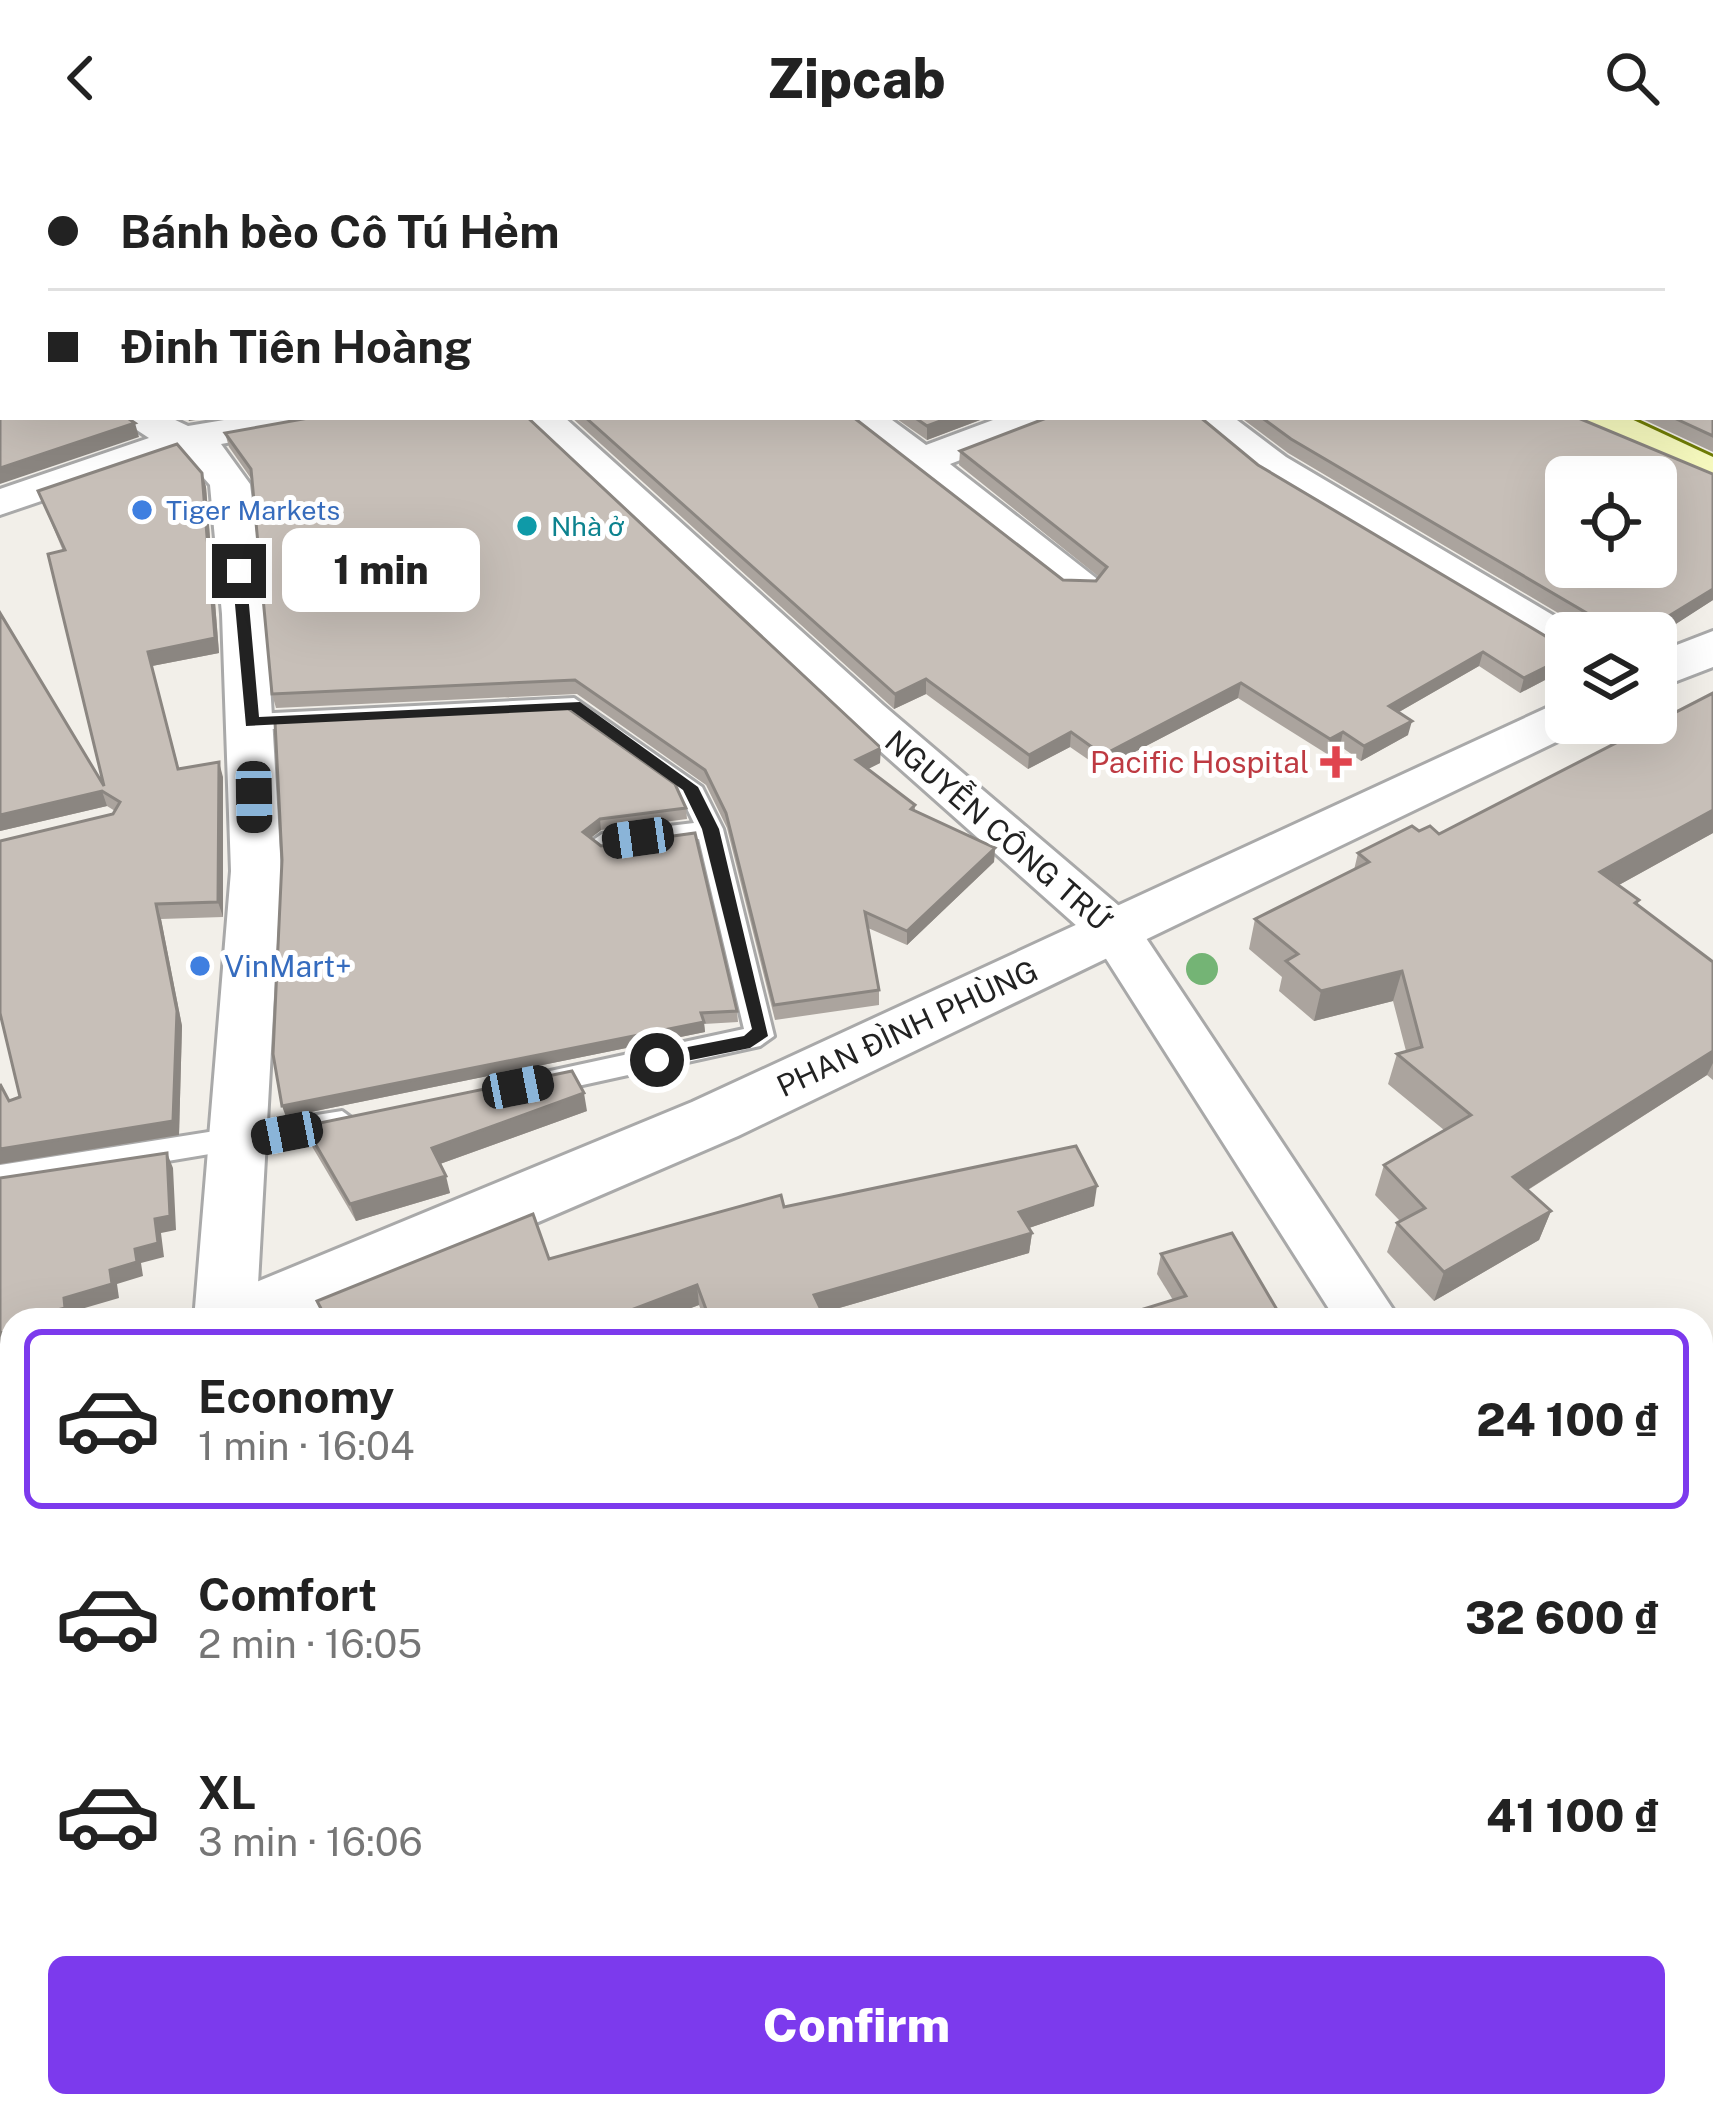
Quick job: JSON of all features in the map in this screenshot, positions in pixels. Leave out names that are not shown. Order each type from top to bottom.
[{"type":"main road","points":[[1596,420],[1713,475]]},
{"type":"street","points":[[144,420],[202,448],[230,484],[252,722],[256,872],[227,1308]]},
{"type":"street","points":[[0,503],[187,438],[296,420]]},
{"type":"street","name":"NGUYỄN CÔNG TRỨ","points":[[550,420],[866,715],[1114,930],[1361,1308]]},
{"type":"street","points":[[866,420],[1079,583]]},
{"type":"street","points":[[921,461],[1029,420]]},
{"type":"street","points":[[1212,420],[1272,466],[1545,628]]},
{"type":"street","points":[[1677,663],[1713,647]]},
{"type":"street","name":"PHAN ĐÌNH PHÙNG","points":[[266,1308],[715,1119],[1545,726]]},
{"type":"lane","points":[[252,722],[574,705],[689,787],[710,829],[760,1036],[518,1087]]},
{"type":"lane","points":[[602,844],[710,829]]},
{"type":"lane","points":[[0,1177],[240,1142],[379,1115]]},
{"type":"building","points":[[0,420],[135,423],[0,468]]},
{"type":"building","points":[[297,420],[530,420],[881,748],[856,760],[915,805],[911,809],[995,848],[907,931],[865,912],[879,990],[774,1005],[726,813],[705,770],[575,680],[272,694],[251,469],[225,433]]},
{"type":"building","points":[[588,420],[857,420],[1063,580],[1096,581],[1107,567],[960,451],[1041,420],[1204,420],[1258,465],[1545,636],[1545,668],[1524,678],[1483,652],[1389,706],[1412,721],[1364,746],[1343,732],[1330,739],[1241,683],[1103,755],[1071,732],[1029,755],[926,679],[895,694]]},
{"type":"building","points":[[1265,420],[1583,420],[1670,456],[1545,456],[1545,588],[1677,588],[1677,459],[1713,474],[1713,589],[1675,612],[1585,612]]},
{"type":"building","points":[[1678,420],[1713,420],[1713,436]]},
{"type":"building","points":[[177,444],[202,473],[215,638],[148,652],[178,769],[219,762],[218,902],[156,904],[177,1011],[173,1121],[0,1149],[0,1084],[9,1101],[20,1097],[0,1013],[0,841],[113,814],[120,802],[102,791],[0,815],[0,613],[104,786],[48,554],[65,550],[38,491]]},
{"type":"building","points":[[1713,693],[1713,810],[1600,872],[1713,962],[1713,1051],[1513,1177],[1551,1211],[1444,1272],[1397,1223],[1425,1208],[1384,1165],[1471,1115],[1397,1054],[1422,1047],[1402,971],[1321,991],[1286,961],[1298,954],[1255,919],[1369,862],[1358,853],[1412,826],[1419,831],[1430,826],[1439,834],[1614,744],[1677,744],[1677,712]]},
{"type":"building","points":[[566,707],[675,784],[686,808],[600,819],[583,832],[601,846],[695,833],[737,1011],[701,1013],[704,1022],[282,1106],[273,1054],[282,860],[275,722]]},
{"type":"building","points":[[572,1071],[584,1093],[432,1148],[446,1176],[350,1204],[305,1126]]},
{"type":"building","points":[[1076,1146],[1097,1186],[1019,1212],[1032,1233],[814,1295],[820,1308],[706,1308],[697,1285],[637,1308],[321,1308],[317,1301],[533,1214],[549,1259],[781,1195],[784,1207]]},
{"type":"building","points":[[167,1153],[170,1216],[155,1219],[158,1243],[135,1249],[137,1262],[110,1270],[112,1284],[64,1298],[65,1308],[0,1308],[0,1178]]},
{"type":"building","points":[[1232,1233],[1276,1308],[1147,1308],[1186,1296],[1161,1254]]},
{"type":"place","name":"Tiger Markets","points":[[142,510]]},
{"type":"place","name":"Nhà ở","points":[[527,526]]},
{"type":"place","name":"Pacific Hospital","points":[[1336,762]]},
{"type":"place","name":"VinMart+","points":[[200,966]]},
{"type":"route","points":[[239,571],[252,722],[574,705],[689,787],[710,829],[762,1031],[750,1042],[657,1060]]}]
